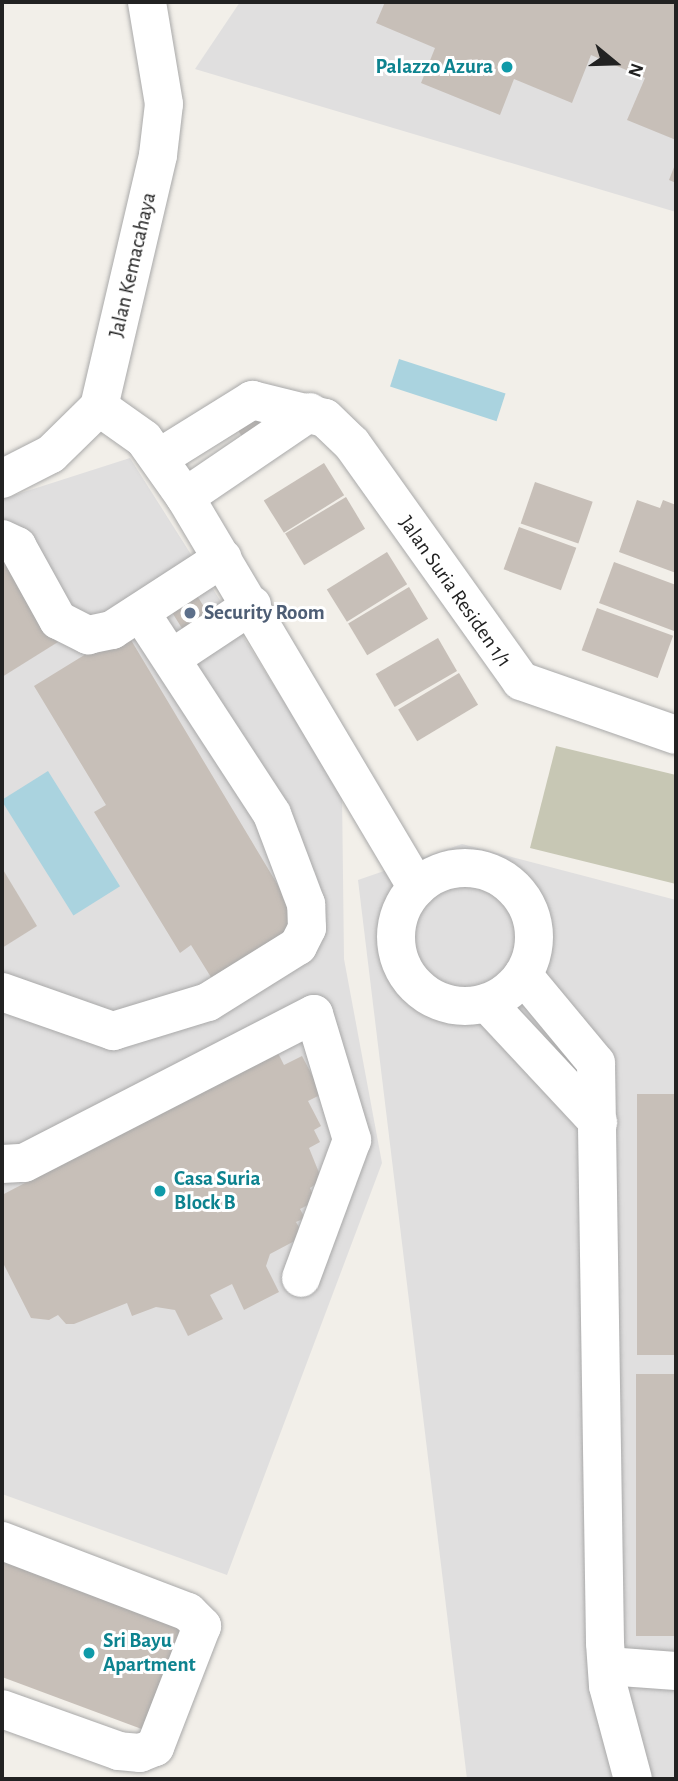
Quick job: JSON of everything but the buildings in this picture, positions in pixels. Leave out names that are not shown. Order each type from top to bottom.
[{"type":"street","name":"Jalan Kemacahaya","points":[[99,407],[158,155],[164,104],[147,2]]},
{"type":"street","name":"Jalan Suria Residen 1/1","points":[[159,458],[252,400],[310,412],[325,418],[352,444],[521,681],[676,735]]},
{"type":"street","points":[[2,480],[51,454],[99,407],[144,439],[185,497],[252,605],[416,887]]},
{"type":"street","points":[[185,497],[310,412]]},
{"type":"street","points":[[2,539],[17,546],[58,620],[88,635],[112,630],[223,558]]},
{"type":"street","points":[[172,658],[252,605]]},
{"type":"street","points":[[2,992],[114,1031],[208,1002],[298,946],[307,928],[306,904],[272,814],[141,612]]},
{"type":"street","points":[[457,868],[479,869],[517,891],[529,910],[534,932],[532,955],[523,975],[508,992],[487,1003],[464,1007],[441,1003],[420,991],[405,974],[397,952],[396,928],[403,906],[416,887],[435,874],[457,868]]},
{"type":"street","points":[[523,975],[596,1063],[607,1666],[633,1779]]},
{"type":"street","points":[[487,1003],[598,1122]]},
{"type":"street","points":[[2,1164],[24,1163],[314,1014],[352,1140],[301,1278]]},
{"type":"street","points":[[2,1541],[188,1612],[202,1626],[155,1747],[140,1753],[119,1751],[2,1709]]},
{"type":"street","points":[[607,1666],[676,1671]]},
{"type":"shaded area","points":[[240,2],[676,2],[676,212],[195,69]]},
{"type":"shaded area","points":[[130,458],[342,793],[344,959],[382,1163],[227,1575],[2,1494],[2,499]]},
{"type":"shaded area","points":[[556,746],[676,775],[676,884],[530,848]]},
{"type":"shaded area","points":[[462,844],[676,900],[676,1779],[467,1779],[358,880]]},
{"type":"water","points":[[399,359],[506,394],[497,421],[390,387]]},
{"type":"water","points":[[48,771],[120,886],[73,915],[2,801]]},
{"type":"place","name":"Palazzo Azura","points":[[507,67]]},
{"type":"place","name":"Security Room","points":[[190,613]]},
{"type":"place","name":"Casa Suria Block B","points":[[160,1191]]},
{"type":"place","name":"Sri Bayu Apartment","points":[[89,1653]]}]
